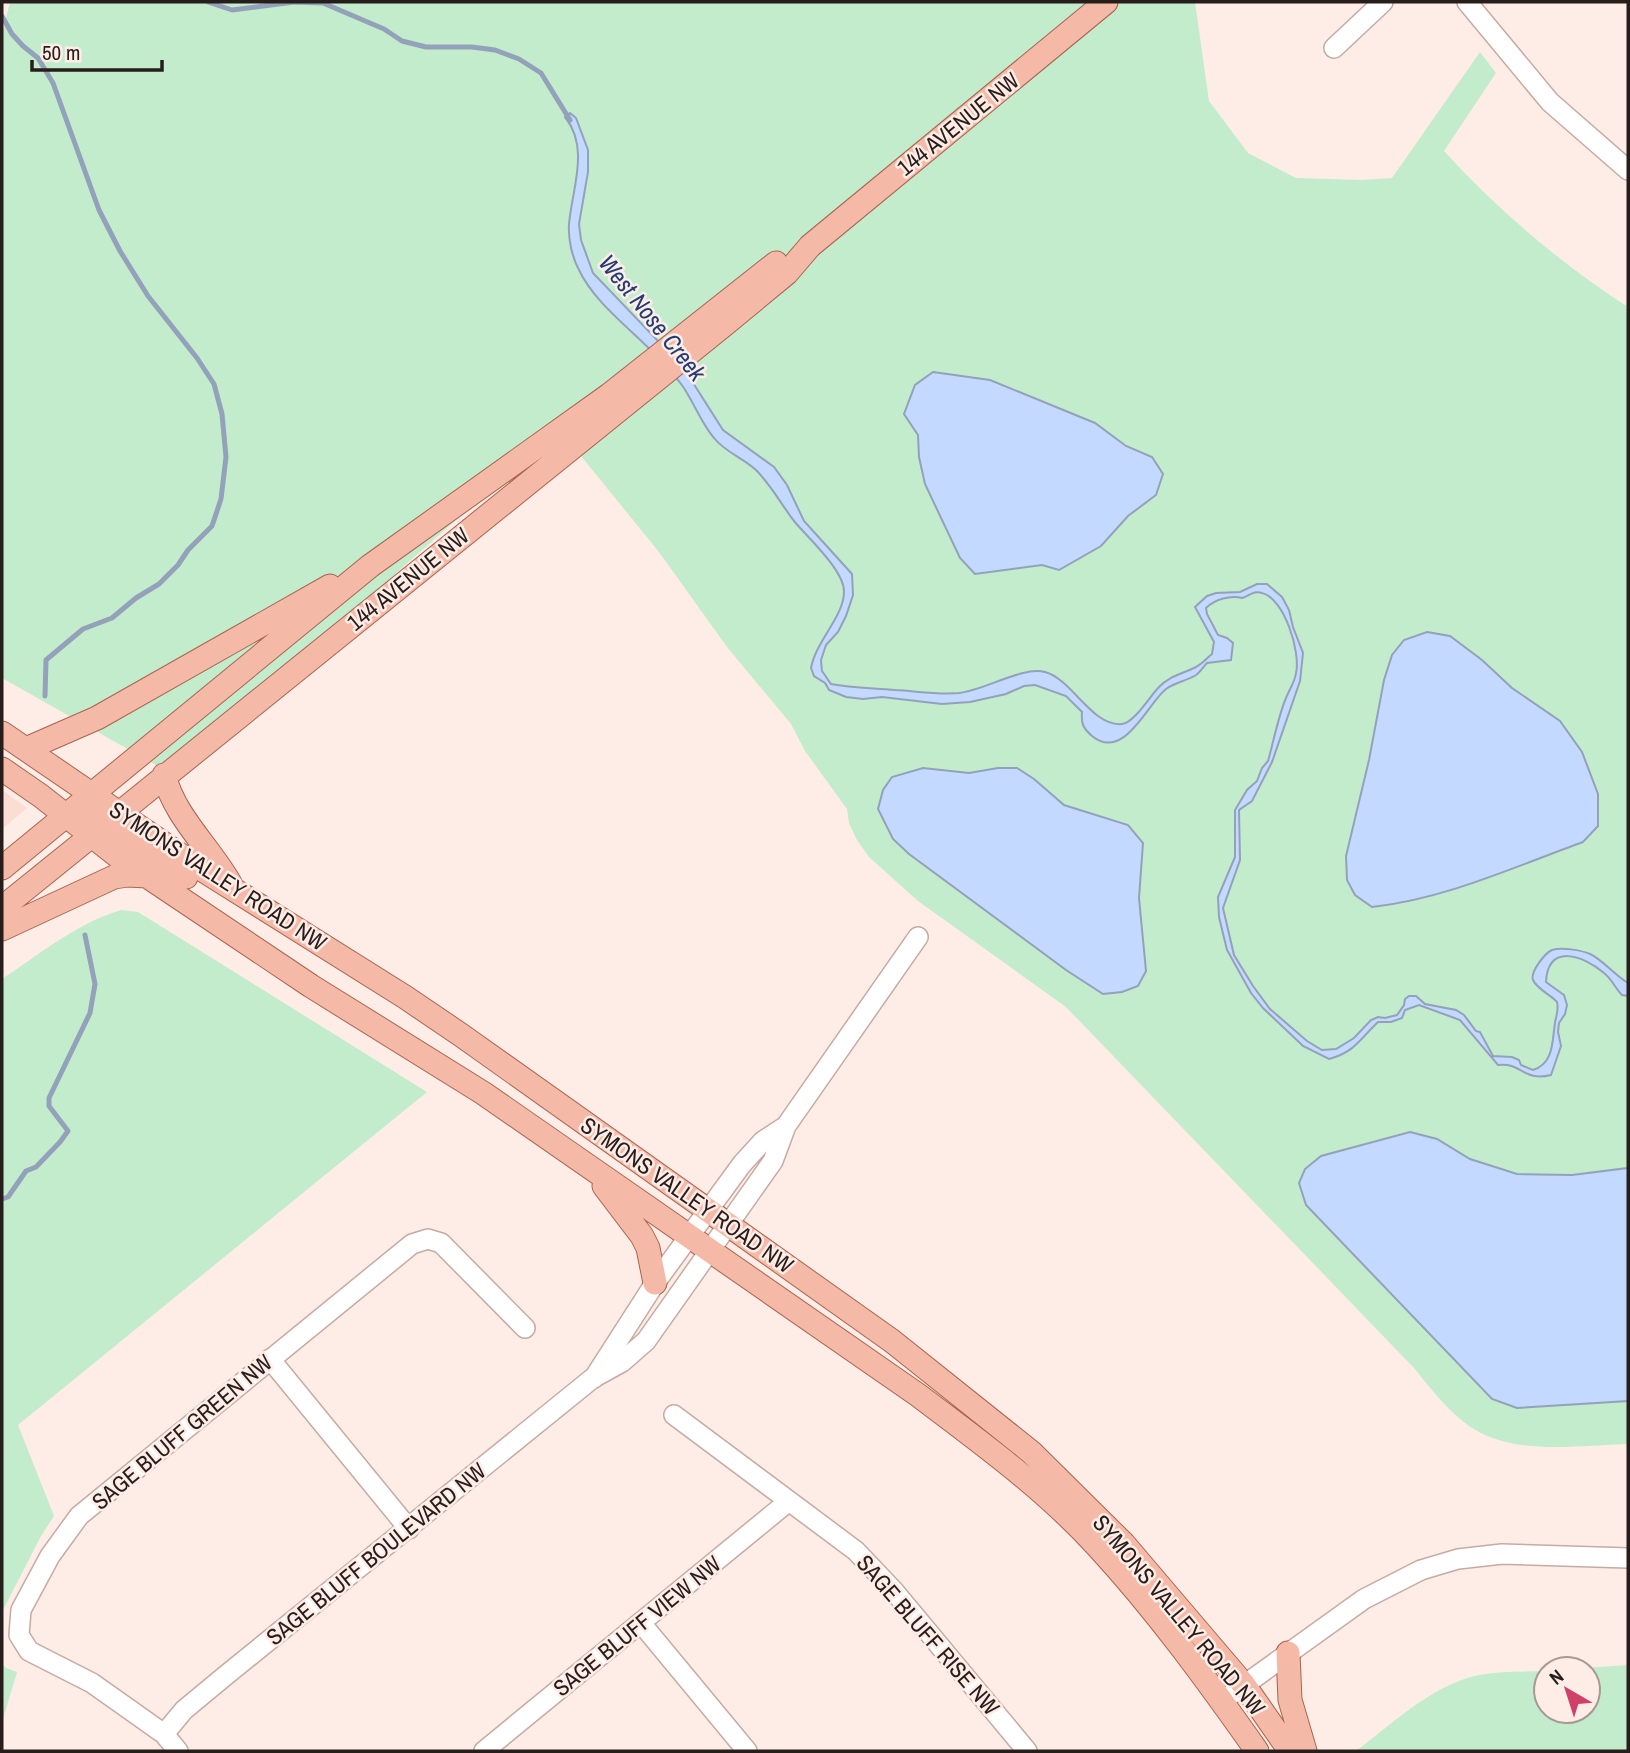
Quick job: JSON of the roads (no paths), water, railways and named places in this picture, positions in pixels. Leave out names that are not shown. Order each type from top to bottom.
[{"type":"main road","name":"144 AVENUE NW","points":[[2,908],[615,401],[717,319],[787,273],[810,246],[1105,2]]},
{"type":"main road","name":"144 AVENUE NW","points":[[2,868],[370,566],[615,401]]},
{"type":"main road","points":[[26,749],[97,718],[338,580],[370,566]]},
{"type":"main road","name":"SYMONS VALLEY ROAD NW","points":[[2,733],[26,749],[80,805],[105,824],[232,888],[416,1004],[892,1341],[1031,1452],[1124,1544],[1244,1685],[1290,1751]]},
{"type":"main road","name":"SYMONS VALLEY ROAD NW","points":[[2,769],[80,805],[105,824],[146,876],[310,986],[483,1093],[918,1395],[1014,1469],[1096,1545],[1181,1644],[1257,1751]]},
{"type":"main road","points":[[164,775],[176,808],[214,857],[232,888]]},
{"type":"main road","points":[[2,929],[114,877],[146,876]]},
{"type":"main road","points":[[590,1167],[642,1236],[648,1248],[655,1283]]},
{"type":"main road","points":[[1288,1653],[1290,1700],[1305,1751]]},
{"type":"street","points":[[1334,48],[1383,2]]},
{"type":"street","points":[[1467,2],[1550,102],[1628,170]]},
{"type":"street","points":[[786,1126],[918,937]]},
{"type":"street","name":"SAGE BLUFF BOULEVARD NW","points":[[593,1378],[655,1283],[752,1151],[786,1126]]},
{"type":"street","name":"SAGE BLUFF BOULEVARD NW","points":[[164,1734],[194,1702],[593,1378],[622,1362],[646,1341],[773,1161],[786,1126]]},
{"type":"street","name":"SAGE BLUFF GREEN NW","points":[[178,1751],[164,1734],[92,1683],[29,1651],[19,1635],[21,1610],[50,1556],[79,1516],[412,1244],[428,1239],[441,1243],[525,1328]]},
{"type":"street","points":[[270,1359],[409,1529]]},
{"type":"street","name":"SAGE BLUFF RISE NW","points":[[674,1415],[856,1551],[885,1581],[1027,1751]]},
{"type":"street","name":"SAGE BLUFF VIEW NW","points":[[484,1751],[789,1501]]},
{"type":"street","points":[[1222,1701],[1373,1594],[1398,1580],[1442,1563],[1502,1554],[1628,1558]]},
{"type":"street","points":[[641,1623],[747,1751]]},
{"type":"water","points":[[570,113],[576,118],[588,150],[588,172],[579,224],[581,240],[593,273],[683,367],[723,430],[774,467],[787,485],[804,521],[852,574],[853,595],[846,616],[838,632],[826,645],[821,660],[822,671],[831,684],[959,693],[1026,672],[1045,672],[1055,676],[1101,718],[1122,724],[1137,714],[1163,683],[1198,666],[1212,654],[1214,642],[1195,607],[1207,596],[1216,593],[1240,592],[1257,584],[1267,584],[1282,597],[1289,610],[1303,653],[1300,681],[1272,762],[1252,801],[1239,810],[1240,860],[1223,908],[1234,955],[1270,1009],[1307,1041],[1322,1050],[1336,1049],[1354,1038],[1371,1020],[1397,1015],[1405,999],[1416,996],[1425,1004],[1456,1010],[1464,1015],[1476,1031],[1480,1032],[1493,1056],[1512,1057],[1533,1070],[1540,1067],[1548,1057],[1558,1010],[1557,1002],[1533,980],[1536,968],[1549,952],[1571,949],[1595,956],[1628,983],[1628,996],[1622,995],[1607,975],[1586,961],[1568,956],[1553,962],[1546,982],[1564,995],[1567,1005],[1559,1023],[1561,1046],[1551,1075],[1542,1076],[1528,1074],[1512,1066],[1498,1065],[1460,1020],[1419,1005],[1405,1010],[1402,1018],[1391,1022],[1378,1022],[1351,1049],[1329,1059],[1303,1046],[1263,1008],[1251,993],[1227,950],[1219,917],[1218,897],[1235,857],[1235,810],[1268,761],[1281,713],[1296,673],[1296,652],[1284,615],[1270,597],[1262,593],[1242,598],[1223,598],[1206,608],[1218,635],[1233,643],[1231,660],[1207,663],[1196,675],[1166,689],[1134,728],[1114,742],[1104,742],[1092,736],[1083,725],[1082,712],[1066,696],[1035,685],[970,702],[942,704],[882,697],[846,697],[829,690],[825,683],[814,676],[811,668],[818,648],[840,610],[843,584],[832,565],[794,521],[761,476],[714,438],[679,381],[586,283],[571,248],[569,230],[578,155],[577,142],[565,117]]},
{"type":"water","points":[[933,372],[990,380],[1095,423],[1126,446],[1152,457],[1163,474],[1156,495],[1128,516],[1101,546],[1059,570],[1042,565],[975,574],[960,558],[925,484],[919,457],[918,435],[904,414],[915,385]]},
{"type":"water","points":[[1427,632],[1450,636],[1482,660],[1512,688],[1560,721],[1582,752],[1598,794],[1598,826],[1583,842],[1479,881],[1426,897],[1372,907],[1355,895],[1347,880],[1346,856],[1369,760],[1384,680],[1392,655],[1404,640]]},
{"type":"water","points":[[923,768],[969,773],[1017,768],[1064,805],[1128,825],[1143,843],[1139,898],[1146,971],[1138,986],[1122,992],[1103,994],[1066,970],[909,854],[893,839],[878,809],[883,790],[892,777]]},
{"type":"water","points":[[1410,1132],[1437,1139],[1470,1159],[1517,1174],[1572,1175],[1628,1168],[1628,1401],[1517,1408],[1492,1399],[1306,1205],[1299,1183],[1305,1169],[1321,1156]]},
{"type":"waterway","name":"West Nose Creek","points":[[208,2],[232,10],[294,2],[323,3],[384,29],[402,41],[426,47],[495,50],[519,59],[541,73],[570,120]]},
{"type":"waterway","points":[[2,16],[12,34],[38,58],[53,83],[99,210],[120,251],[148,296],[214,384],[222,414],[226,457],[221,499],[212,526],[159,584],[136,598],[112,618],[83,629],[46,660],[45,696]]},
{"type":"waterway","points":[[2,1199],[8,1197],[26,1171],[36,1167],[68,1131],[49,1106],[49,1098],[90,1013],[95,984],[85,935]]}]
